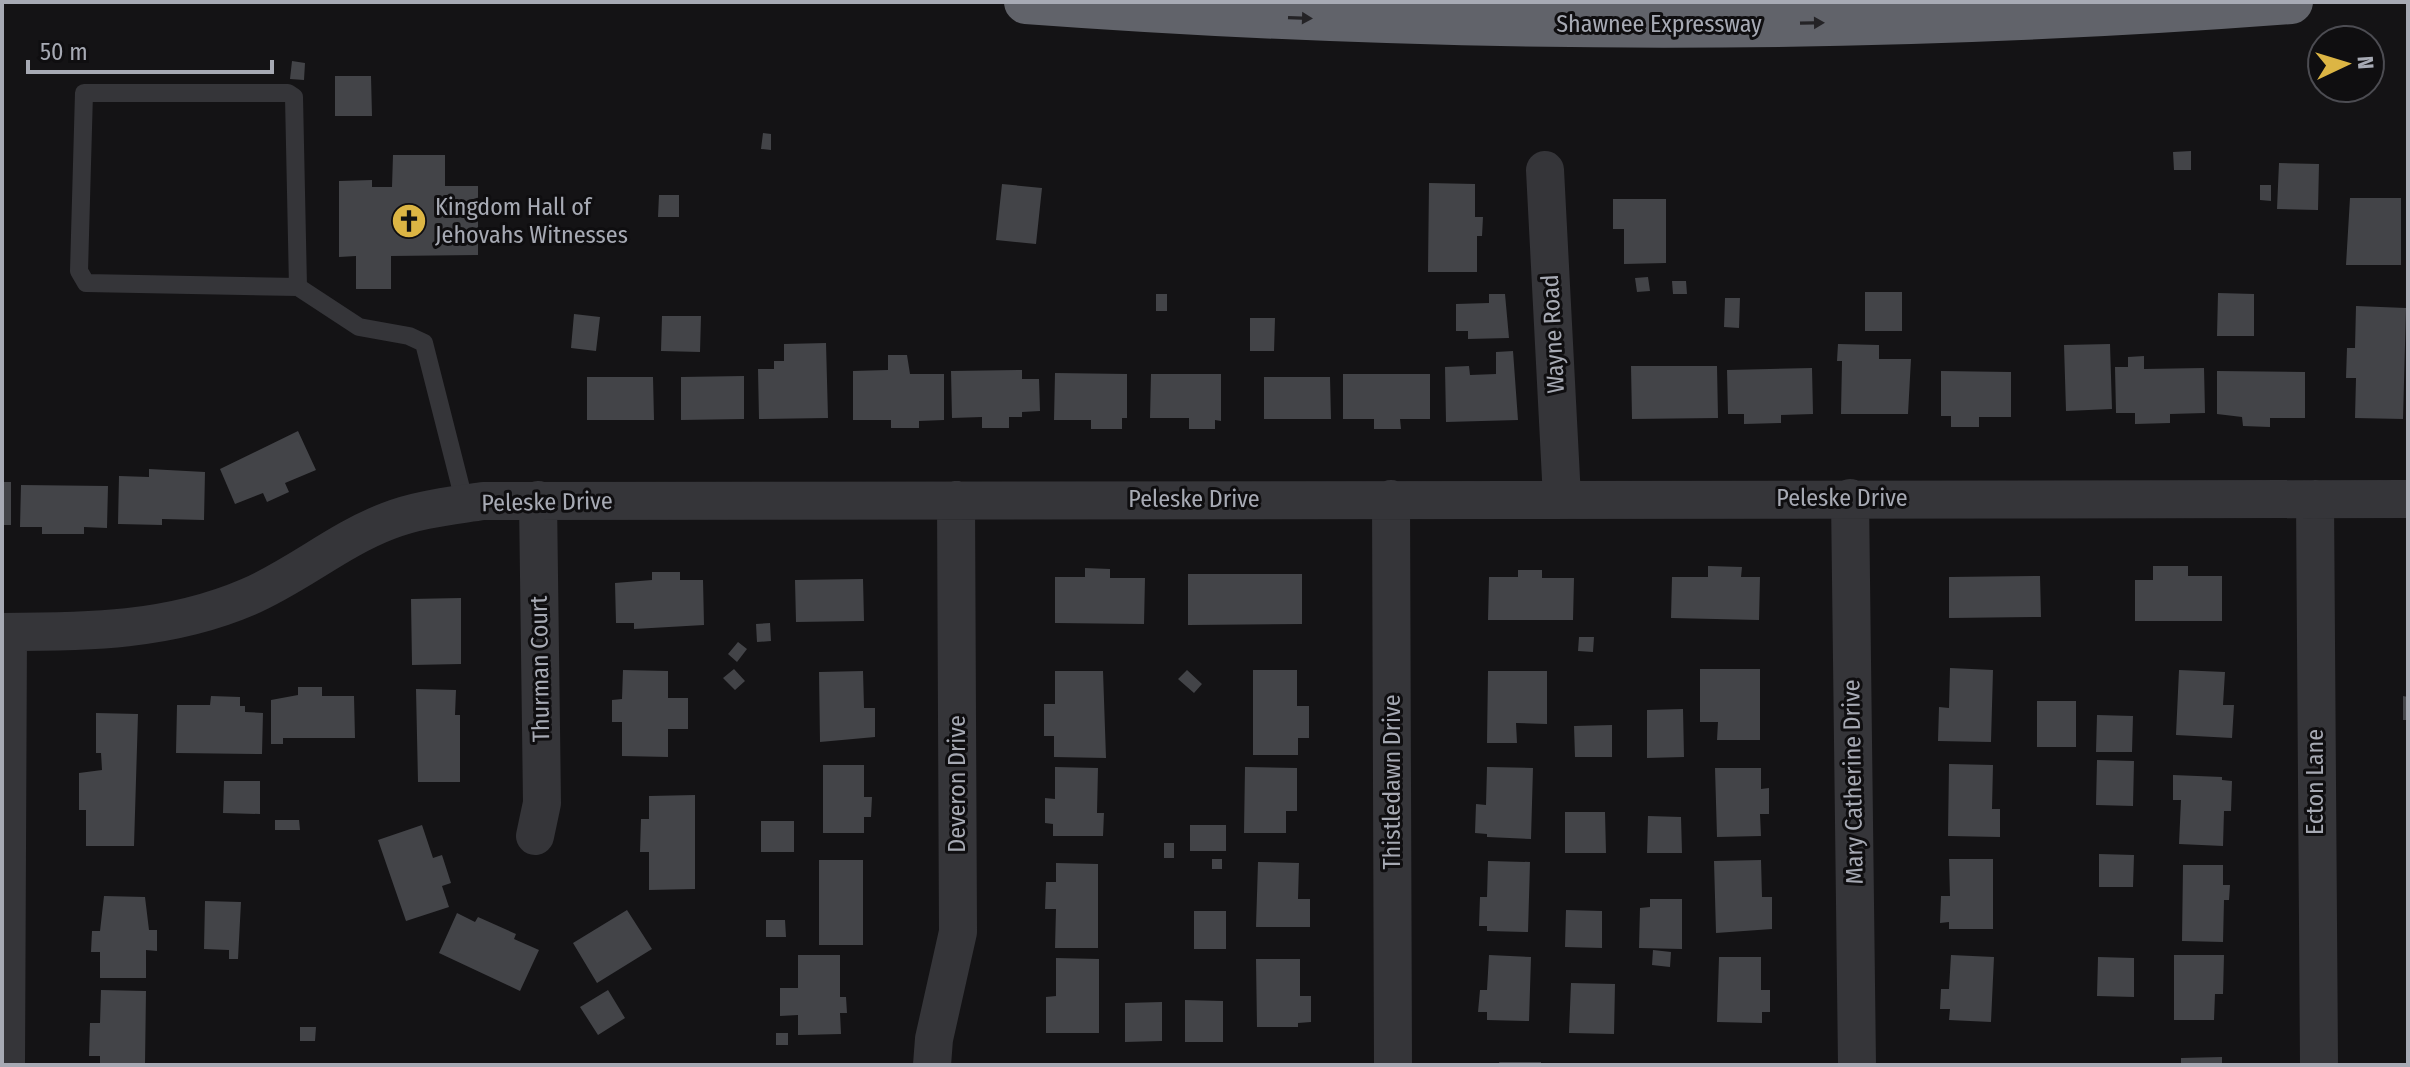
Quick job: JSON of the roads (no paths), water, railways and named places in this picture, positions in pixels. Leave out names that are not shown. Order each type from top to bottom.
[{"type":"highway","name":"Shawnee Expressway","points":[[1026,2],[1303,18],[1616,26],[1905,22],[2291,2]]},
{"type":"street","name":"Wayne Road","points":[[1545,170],[1562,498]]},
{"type":"street","name":"Mary Catherine Drive","points":[[1850,498],[1857,1065]]},
{"type":"street","name":"Thistledawn Drive","points":[[1391,499],[1393,1065]]},
{"type":"street","name":"Ecton Lane","points":[[2315,499],[2319,1065]]},
{"type":"street","name":"Peleske Drive","points":[[5,632],[120,631],[187,619],[249,597],[387,521],[465,504],[538,500],[2408,499]]},
{"type":"street","name":"Thurman Court","points":[[535,836],[542,803],[538,500]]},
{"type":"street","name":"Deveron Drive","points":[[932,1065],[958,932],[956,500]]},
{"type":"street","points":[[5,632],[6,1065]]},
{"type":"lane","points":[[298,287],[294,97],[288,93],[84,93],[80,277],[86,283],[298,287],[359,327],[409,336],[424,343],[465,504]]},
{"type":"place","name":"Kingdom Hall of Jehovahs Witnesses","points":[[409,221]]}]
